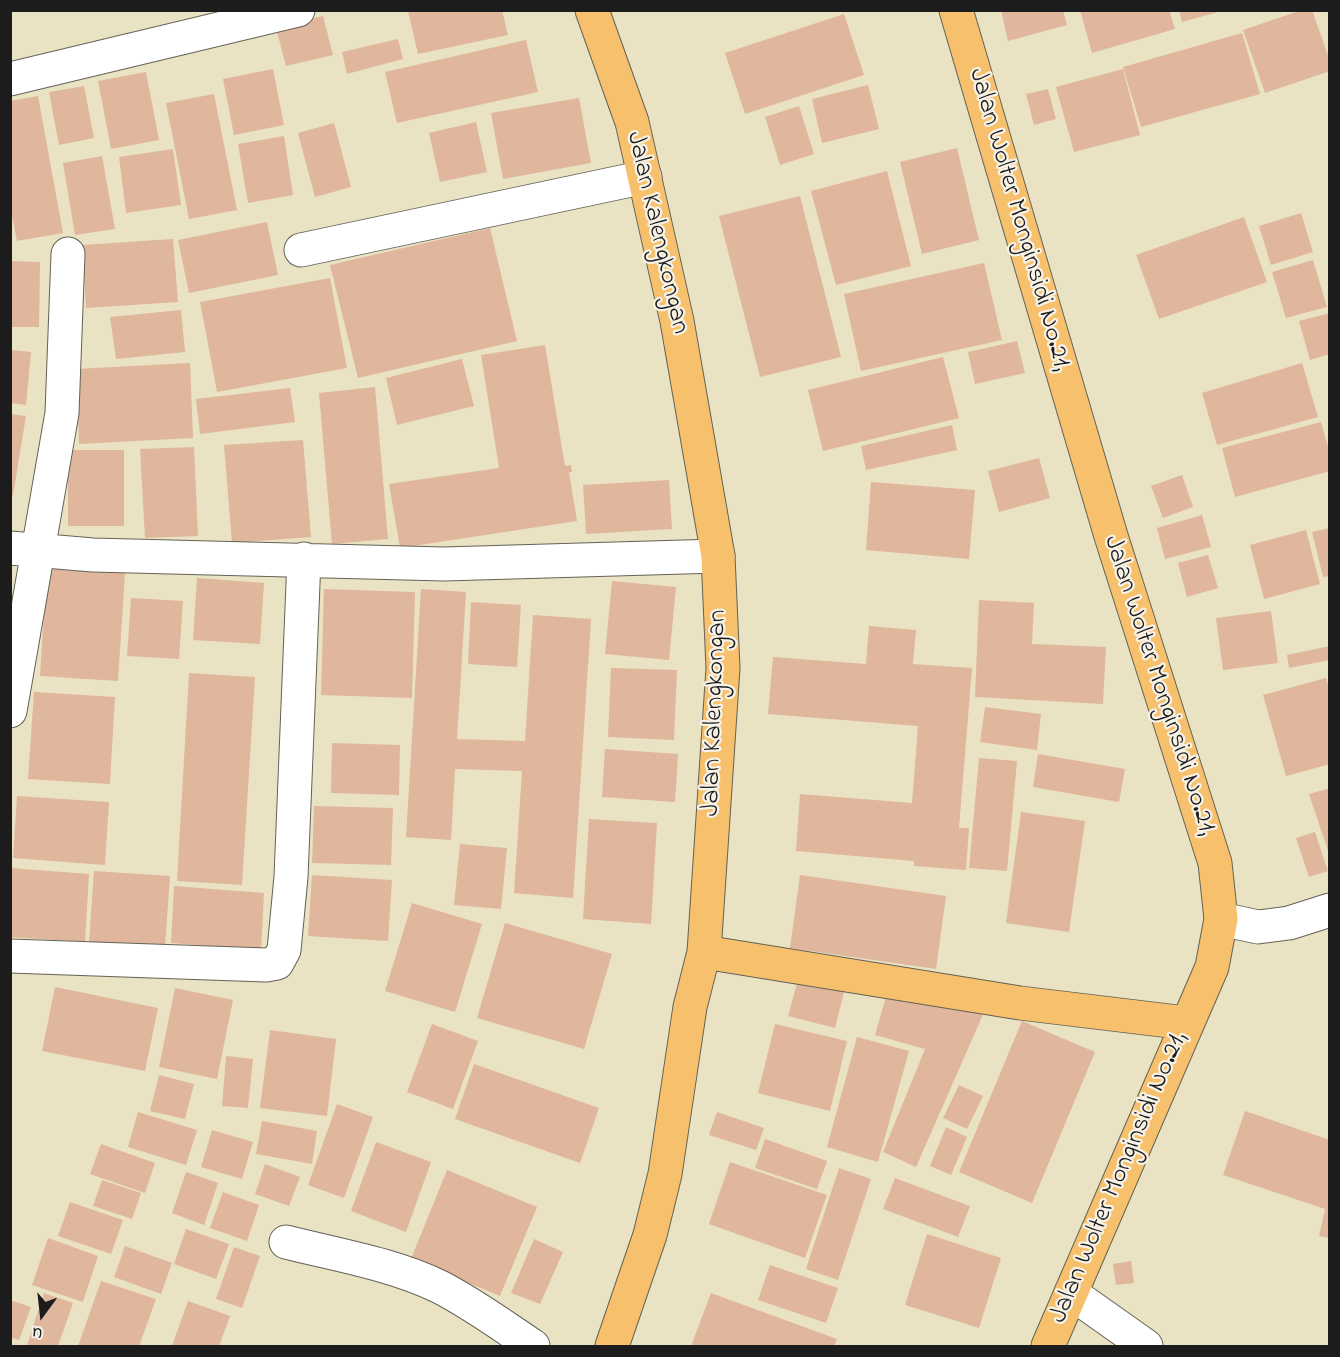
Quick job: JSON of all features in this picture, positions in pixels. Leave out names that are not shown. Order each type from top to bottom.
[{"type":"highway","name":"Jalan Kalengkongan","points":[[592,10],[632,122],[677,321],[718,556],[723,668],[704,952],[690,1007],[665,1174],[650,1234],[612,1347]]},
{"type":"highway","name":"Jalan Wolter Monginsidi No.21,","points":[[956,10],[1110,536],[1215,863],[1221,919],[1212,967],[1048,1347]]},
{"type":"highway","points":[[704,952],[1020,1003],[1186,1023]]},
{"type":"street","points":[[10,79],[196,23],[298,10]]},
{"type":"street","points":[[301,250],[645,177]]},
{"type":"street","points":[[10,711],[23,549],[62,413],[68,254]]},
{"type":"street","points":[[23,549],[93,555],[444,564],[718,556]]},
{"type":"street","points":[[10,956],[266,965],[277,963],[284,950],[291,877],[304,559]]},
{"type":"street","points":[[1221,919],[1258,927],[1289,923],[1329,910]]},
{"type":"street","points":[[286,1242],[406,1274],[438,1286],[463,1299],[533,1347]]},
{"type":"street","points":[[1071,1293],[1146,1347]]},
{"type":"building","points":[[502,10],[508,35],[418,54],[408,11]]},
{"type":"building","points":[[1001,10],[1063,10],[1067,25],[1008,41]]},
{"type":"building","points":[[1080,10],[1169,10],[1175,29],[1092,53]]},
{"type":"building","points":[[1179,10],[1221,10],[1222,11],[1182,22]]},
{"type":"building","points":[[1302,10],[1312,10],[1330,61],[1330,71],[1265,93],[1243,30]]},
{"type":"building","points":[[844,14],[864,75],[745,114],[725,53]]},
{"type":"building","points":[[323,16],[333,55],[286,66],[276,28]]},
{"type":"building","points":[[1242,33],[1260,94],[1141,127],[1123,67]]},
{"type":"building","points":[[398,39],[403,59],[347,74],[342,52]]},
{"type":"building","points":[[526,40],[538,92],[397,123],[385,72]]},
{"type":"building","points":[[273,69],[284,125],[234,135],[223,79]]},
{"type":"building","points":[[1123,69],[1140,135],[1074,152],[1056,87]]},
{"type":"building","points":[[146,72],[159,140],[111,149],[98,81]]},
{"type":"building","points":[[868,85],[879,129],[822,143],[812,99]]},
{"type":"building","points":[[84,86],[94,138],[59,145],[49,92]]},
{"type":"building","points":[[1048,89],[1056,119],[1034,125],[1026,94]]},
{"type":"building","points":[[214,94],[237,210],[189,219],[166,103]]},
{"type":"building","points":[[38,96],[63,233],[17,241],[10,206],[10,101]]},
{"type":"building","points":[[579,98],[591,163],[503,179],[491,113]]},
{"type":"building","points":[[799,106],[814,154],[780,165],[765,117]]},
{"type":"building","points":[[476,122],[487,172],[440,182],[429,133]]},
{"type":"building","points":[[334,123],[351,187],[315,197],[298,133]]},
{"type":"building","points":[[284,136],[293,195],[248,203],[238,144]]},
{"type":"building","points":[[957,148],[979,240],[922,254],[900,162]]},
{"type":"building","points":[[173,149],[181,205],[126,213],[119,157]]},
{"type":"building","points":[[102,156],[115,229],[75,235],[63,163]]},
{"type":"building","points":[[887,171],[911,266],[836,285],[811,191]]},
{"type":"building","points":[[800,196],[841,357],[760,377],[719,216]]},
{"type":"building","points":[[1301,213],[1313,252],[1271,265],[1259,226]]},
{"type":"building","points":[[1244,217],[1267,282],[1159,319],[1136,255]]},
{"type":"building","points":[[267,222],[278,275],[189,293],[178,240]]},
{"type":"building","points":[[490,228],[517,341],[358,378],[330,265]]},
{"type":"building","points":[[173,239],[178,302],[86,308],[82,245]]},
{"type":"building","points":[[1313,260],[1327,307],[1286,318],[1272,272]]},
{"type":"building","points":[[10,261],[40,262],[39,327],[10,327]]},
{"type":"building","points":[[984,263],[1002,340],[861,371],[844,294]]},
{"type":"building","points":[[330,278],[347,368],[217,392],[200,302]]},
{"type":"building","points":[[181,310],[185,352],[116,359],[110,317]]},
{"type":"building","points":[[1330,313],[1330,354],[1310,360],[1299,321]]},
{"type":"building","points":[[1017,341],[1025,373],[975,384],[968,352]]},
{"type":"building","points":[[545,345],[565,466],[571,465],[572,472],[569,472],[577,521],[400,548],[389,484],[499,468],[481,355]]},
{"type":"building","points":[[10,350],[31,352],[26,405],[10,403]]},
{"type":"building","points":[[943,357],[959,418],[823,451],[808,390]]},
{"type":"building","points":[[462,359],[474,406],[397,425],[386,378]]},
{"type":"building","points":[[190,363],[193,438],[79,444],[76,369]]},
{"type":"building","points":[[1302,363],[1318,417],[1217,445],[1202,393]]},
{"type":"building","points":[[375,387],[388,539],[332,544],[319,393]]},
{"type":"building","points":[[290,388],[295,422],[200,434],[196,399]]},
{"type":"building","points":[[10,414],[26,416],[13,495],[10,495]]},
{"type":"building","points":[[1321,422],[1330,454],[1330,471],[1235,497],[1222,448]]},
{"type":"building","points":[[952,425],[957,450],[866,470],[861,446]]},
{"type":"building","points":[[303,440],[311,537],[232,543],[224,445]]},
{"type":"building","points":[[194,447],[198,536],[145,538],[140,449]]},
{"type":"building","points":[[68,450],[124,450],[124,526],[68,526]]},
{"type":"building","points":[[1039,458],[1050,498],[999,512],[988,471]]},
{"type":"building","points":[[1182,475],[1193,507],[1163,518],[1151,486]]},
{"type":"building","points":[[669,480],[672,529],[586,534],[583,485]]},
{"type":"building","points":[[871,482],[975,490],[969,559],[866,550]]},
{"type":"building","points":[[1202,515],[1211,547],[1165,559],[1157,528]]},
{"type":"building","points":[[1330,528],[1330,576],[1323,577],[1312,532]]},
{"type":"building","points":[[1306,530],[1320,584],[1264,599],[1250,545]]},
{"type":"building","points":[[1208,555],[1218,588],[1187,597],[1178,563]]},
{"type":"building","points":[[47,568],[125,573],[118,681],[40,676]]},
{"type":"building","points":[[197,578],[264,583],[260,644],[193,640]]},
{"type":"building","points":[[612,581],[676,587],[669,660],[605,654]]},
{"type":"building","points":[[324,589],[415,592],[412,698],[321,695]]},
{"type":"building","points":[[421,589],[466,592],[457,739],[525,741],[533,615],[591,619],[573,898],[514,893],[522,771],[455,769],[451,840],[406,837]]},
{"type":"building","points":[[131,598],[183,601],[179,659],[127,656]]},
{"type":"building","points":[[979,600],[1034,603],[1032,644],[1106,647],[1103,704],[975,697]]},
{"type":"building","points":[[471,602],[521,605],[517,667],[468,664]]},
{"type":"building","points":[[1271,611],[1278,663],[1223,670],[1216,618]]},
{"type":"building","points":[[869,626],[916,630],[913,664],[972,668],[959,828],[969,828],[966,870],[914,866],[914,861],[796,851],[800,794],[912,803],[918,726],[768,714],[773,657],[866,664]]},
{"type":"building","points":[[1330,646],[1330,660],[1289,668],[1287,655]]},
{"type":"building","points":[[611,668],[677,670],[674,740],[608,737]]},
{"type":"building","points":[[189,673],[255,677],[242,885],[177,881]]},
{"type":"building","points":[[1326,678],[1330,691],[1330,764],[1286,776],[1263,695]]},
{"type":"building","points":[[34,692],[115,697],[110,784],[28,779]]},
{"type":"building","points":[[985,707],[1041,714],[1037,750],[980,742]]},
{"type":"building","points":[[332,743],[400,745],[399,795],[331,793]]},
{"type":"building","points":[[605,749],[678,754],[675,802],[602,797]]},
{"type":"building","points":[[1038,754],[1125,769],[1119,802],[1033,787]]},
{"type":"building","points":[[979,758],[1017,761],[1007,871],[969,868]]},
{"type":"building","points":[[1330,788],[1330,854],[1329,854],[1309,794]]},
{"type":"building","points":[[17,796],[109,802],[105,865],[13,858]]},
{"type":"building","points":[[314,806],[393,808],[391,865],[312,863]]},
{"type":"building","points":[[1021,812],[1085,821],[1069,932],[1006,923]]},
{"type":"building","points":[[589,819],[657,823],[651,924],[583,919]]},
{"type":"building","points":[[1315,832],[1328,871],[1309,877],[1296,838]]},
{"type":"building","points":[[460,844],[507,848],[501,909],[454,905]]},
{"type":"building","points":[[10,868],[89,874],[85,942],[10,937]]},
{"type":"building","points":[[94,871],[170,876],[165,947],[89,942]]},
{"type":"building","points":[[312,875],[392,880],[388,941],[308,936]]},
{"type":"building","points":[[800,875],[946,896],[936,969],[790,948]]},
{"type":"building","points":[[174,886],[264,893],[261,950],[171,943]]},
{"type":"building","points":[[412,903],[482,924],[455,1012],[385,991]]},
{"type":"building","points":[[505,923],[612,954],[584,1049],[477,1018]]},
{"type":"building","points":[[798,980],[844,992],[835,1028],[788,1016]]},
{"type":"building","points":[[55,987],[158,1008],[145,1071],[42,1051]]},
{"type":"building","points":[[175,988],[233,1000],[217,1079],[159,1067]]},
{"type":"building","points":[[888,990],[985,1010],[916,1167],[883,1152],[925,1049],[875,1035]]},
{"type":"building","points":[[1022,1021],[1095,1052],[1032,1203],[959,1172]]},
{"type":"building","points":[[432,1024],[478,1041],[453,1109],[407,1092]]},
{"type":"building","points":[[775,1024],[847,1041],[830,1111],[758,1093]]},
{"type":"building","points":[[270,1030],[336,1039],[327,1116],[260,1108]]},
{"type":"building","points":[[857,1037],[909,1051],[878,1162],[827,1147]]},
{"type":"building","points":[[226,1056],[253,1059],[248,1108],[222,1106]]},
{"type":"building","points":[[474,1064],[599,1108],[580,1163],[455,1119]]},
{"type":"building","points":[[159,1075],[194,1084],[185,1119],[150,1111]]},
{"type":"building","points":[[959,1085],[983,1096],[967,1129],[943,1118]]},
{"type":"building","points":[[337,1104],[373,1117],[344,1198],[308,1185]]},
{"type":"building","points":[[1245,1111],[1330,1140],[1330,1238],[1319,1236],[1325,1209],[1223,1175]]},
{"type":"building","points":[[138,1112],[197,1130],[186,1165],[128,1147]]},
{"type":"building","points":[[717,1112],[764,1128],[756,1150],[709,1135]]},
{"type":"building","points":[[262,1121],[317,1131],[312,1164],[256,1154]]},
{"type":"building","points":[[946,1127],[967,1137],[951,1175],[930,1166]]},
{"type":"building","points":[[212,1130],[253,1142],[242,1179],[201,1167]]},
{"type":"building","points":[[765,1139],[827,1161],[817,1189],[755,1168]]},
{"type":"building","points":[[376,1142],[431,1162],[406,1232],[351,1211]]},
{"type":"building","points":[[101,1144],[155,1163],[145,1193],[90,1174]]},
{"type":"building","points":[[730,1162],[827,1195],[805,1258],[709,1224]]},
{"type":"building","points":[[265,1164],[300,1177],[289,1206],[255,1194]]},
{"type":"building","points":[[839,1168],[871,1179],[838,1280],[806,1269]]},
{"type":"building","points":[[447,1170],[537,1207],[500,1296],[411,1259]]},
{"type":"building","points":[[186,1172],[218,1183],[204,1225],[172,1213]]},
{"type":"building","points":[[895,1178],[970,1206],[958,1237],[883,1209]]},
{"type":"building","points":[[102,1180],[141,1193],[132,1219],[93,1206]]},
{"type":"building","points":[[223,1192],[259,1205],[247,1241],[210,1228]]},
{"type":"building","points":[[70,1202],[123,1220],[111,1254],[58,1236]]},
{"type":"building","points":[[186,1229],[229,1244],[216,1279],[174,1264]]},
{"type":"building","points":[[927,1234],[1001,1258],[979,1328],[905,1305]]},
{"type":"building","points":[[48,1238],[98,1256],[83,1302],[32,1285]]},
{"type":"building","points":[[534,1239],[563,1252],[540,1304],[511,1293]]},
{"type":"building","points":[[125,1246],[172,1263],[161,1294],[114,1277]]},
{"type":"building","points":[[234,1247],[260,1256],[242,1308],[216,1299]]},
{"type":"building","points":[[1131,1261],[1134,1283],[1116,1285],[1113,1264]]},
{"type":"building","points":[[770,1265],[838,1288],[826,1323],[758,1300]]},
{"type":"building","points":[[101,1281],[156,1299],[139,1346],[78,1346]]},
{"type":"building","points":[[44,1293],[73,1303],[58,1346],[27,1345]]},
{"type":"building","points":[[711,1293],[837,1339],[834,1346],[691,1346]]},
{"type":"building","points":[[10,1300],[31,1307],[19,1340],[10,1337]]},
{"type":"building","points":[[188,1301],[230,1316],[219,1346],[172,1346]]}]
